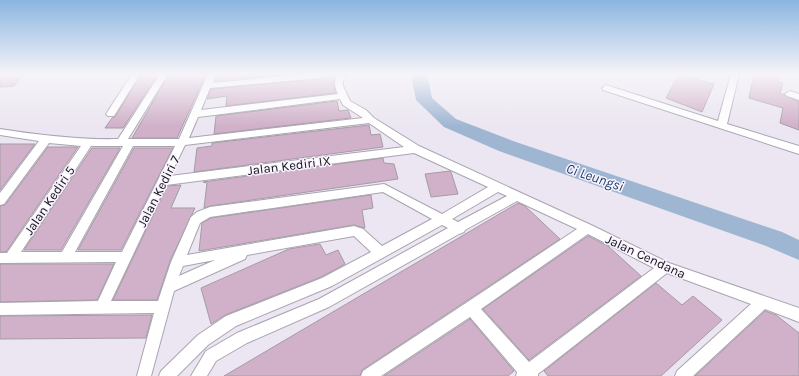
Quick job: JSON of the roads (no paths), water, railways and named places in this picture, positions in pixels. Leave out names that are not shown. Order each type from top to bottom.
[{"type":"street","points":[[112,114],[125,92]]},
{"type":"street","points":[[66,257],[154,92]]},
{"type":"street","name":"Jalan Kediri 7","points":[[102,307],[182,142],[204,92]]},
{"type":"street","points":[[194,114],[343,96],[341,92]]},
{"type":"street","points":[[617,92],[799,150]]},
{"type":"street","points":[[722,125],[731,92]]},
{"type":"street","name":"Jalan Cendana","points":[[343,96],[346,103],[363,112],[371,120],[416,149],[587,228],[665,267],[799,315]]},
{"type":"street","points":[[0,141],[4,133],[88,143],[182,142],[371,120]]},
{"type":"street","points":[[0,201],[46,139]]},
{"type":"street","name":"Jalan Kediri 5","points":[[5,258],[88,143]]},
{"type":"street","name":"Jalan Kediri IX","points":[[163,181],[416,149]]},
{"type":"street","points":[[166,376],[203,340],[232,321],[327,282],[443,219],[498,187]]},
{"type":"street","points":[[144,376],[168,287],[195,220],[201,215],[210,212],[384,188],[460,228]]},
{"type":"street","points":[[198,376],[211,356],[242,338],[324,303],[516,196]]},
{"type":"street","points":[[368,376],[471,308],[587,228]]},
{"type":"street","points":[[177,262],[354,231],[359,233],[381,253]]},
{"type":"street","points":[[168,287],[228,262],[249,250]]},
{"type":"street","points":[[5,258],[126,257]]},
{"type":"street","points":[[471,308],[527,375],[665,267]]},
{"type":"street","points":[[682,376],[763,302]]},
{"type":"street","points":[[0,309],[163,307]]},
{"type":"waterway","name":"Ci Leungsi","points":[[422,92],[424,100],[450,123],[506,146],[774,239],[799,250]]}]
